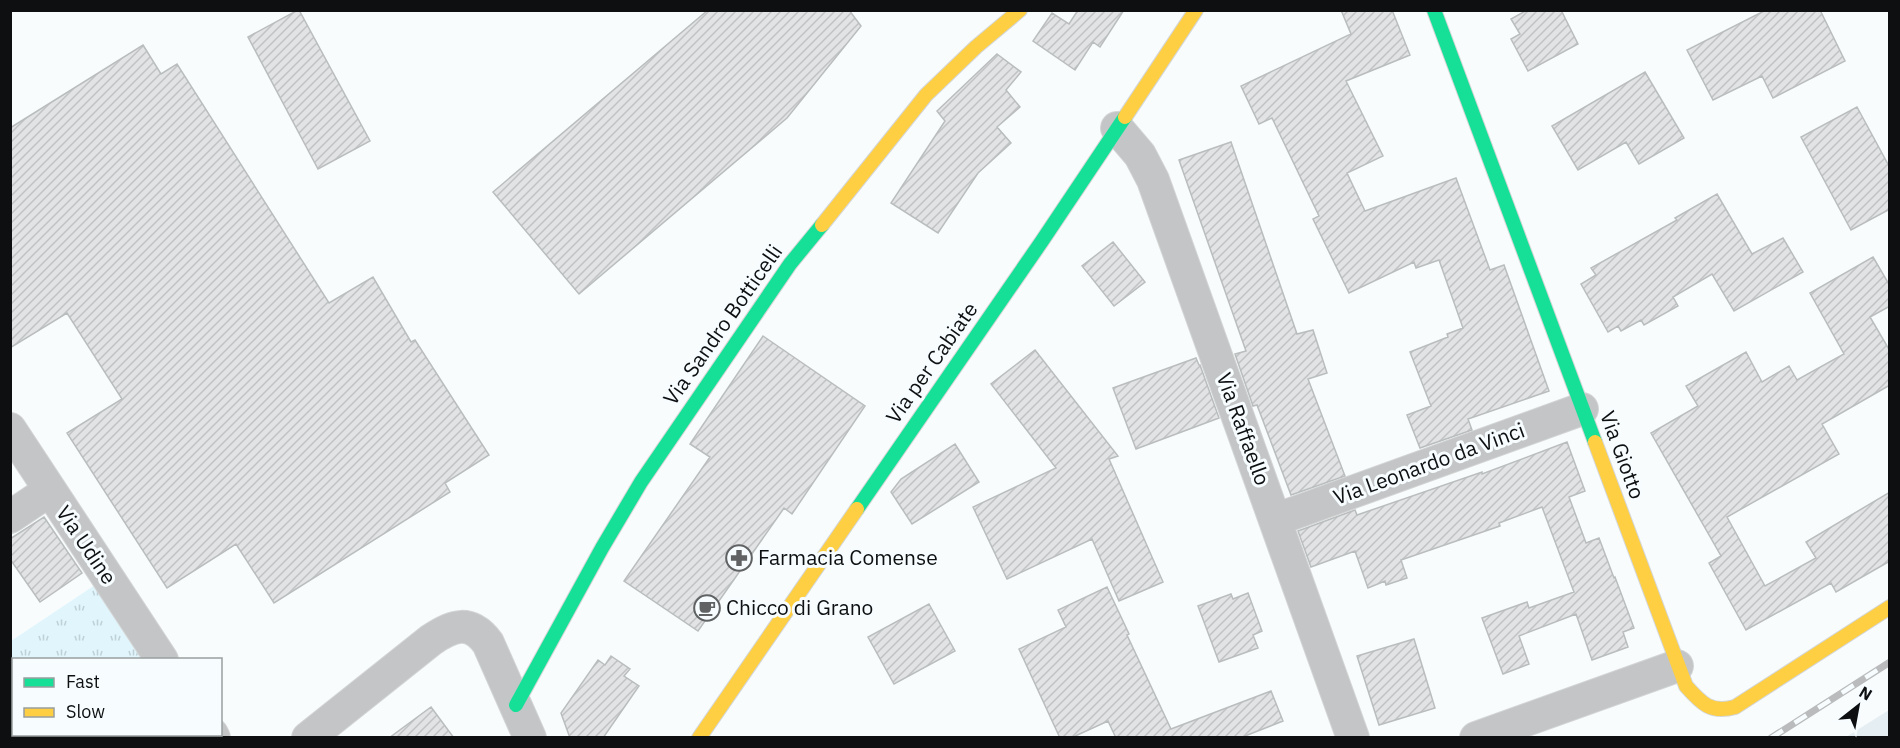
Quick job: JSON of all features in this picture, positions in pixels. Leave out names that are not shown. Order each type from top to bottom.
[{"type":"street","name":"Via Sandro Botticelli","points":[[516,705],[640,482],[790,264],[926,95],[976,47],[1020,10]]},
{"type":"street","name":"Via per Cabiate","points":[[699,738],[1042,241],[1196,10]]},
{"type":"street","name":"Via Giotto","points":[[1434,10],[1686,686],[1712,709],[1726,710],[1743,702],[1890,607]]},
{"type":"street","name":"Via Raffaello","points":[[1118,129],[1140,155],[1153,180],[1353,738]]},
{"type":"street","name":"Via Leonardo da Vinci","points":[[1275,520],[1582,409]]},
{"type":"street","name":"Via Udine","points":[[10,429],[161,658]]},
{"type":"street","points":[[10,517],[50,490]]},
{"type":"street","points":[[308,738],[432,640],[454,627],[468,627],[482,636],[530,738]]},
{"type":"street","points":[[1476,738],[1677,666]]},
{"type":"shaded area","points":[[1889,710],[1889,737],[1846,737]]},
{"type":"green space","points":[[95,585],[143,658],[12,658],[12,694],[11,641]]},
{"type":"green space","points":[[11,733],[12,736],[196,737],[11,737]]},
{"type":"building","points":[[298,10],[370,141],[318,169],[248,37]]},
{"type":"building","points":[[708,10],[849,10],[861,26],[787,118],[579,294],[493,192]]},
{"type":"building","points":[[1078,10],[1124,10],[1100,47],[1093,42],[1075,70],[1033,41],[1052,13],[1069,24]]},
{"type":"building","points":[[1341,10],[1392,10],[1410,55],[1346,81],[1383,156],[1347,173],[1365,211],[1456,178],[1490,270],[1504,265],[1549,391],[1468,419],[1472,430],[1420,448],[1407,415],[1431,406],[1410,352],[1448,337],[1447,334],[1463,328],[1439,260],[1416,268],[1414,262],[1349,293],[1313,219],[1319,216],[1272,118],[1259,124],[1241,86],[1351,34]]},
{"type":"building","points":[[1527,10],[1561,10],[1578,44],[1528,71],[1511,39],[1520,34],[1511,19]]},
{"type":"building","points":[[1766,10],[1820,10],[1845,61],[1773,98],[1762,76],[1713,100],[1687,50]]},
{"type":"building","points":[[143,45],[161,74],[177,64],[329,303],[373,277],[411,342],[415,340],[489,455],[445,483],[450,492],[274,603],[236,544],[167,588],[67,433],[122,399],[67,313],[10,348],[10,128]]},
{"type":"building","points":[[997,54],[1021,72],[1006,90],[1020,107],[997,127],[1011,143],[978,173],[938,233],[891,203],[945,121],[937,111]]},
{"type":"building","points":[[1645,72],[1684,138],[1639,164],[1626,142],[1578,170],[1552,126]]},
{"type":"building","points":[[1857,107],[1890,168],[1890,209],[1851,230],[1801,137]]},
{"type":"building","points":[[1231,142],[1297,334],[1313,330],[1327,373],[1308,379],[1345,476],[1291,495],[1257,405],[1253,406],[1235,354],[1246,351],[1179,160]]},
{"type":"building","points":[[1717,194],[1752,254],[1783,238],[1803,272],[1734,311],[1712,274],[1673,297],[1678,306],[1644,325],[1641,320],[1621,331],[1618,326],[1608,332],[1581,284],[1596,275],[1591,268],[1677,220],[1675,218]]},
{"type":"building","points":[[1113,242],[1145,282],[1114,306],[1082,266]]},
{"type":"building","points":[[1873,257],[1890,286],[1890,306],[1870,317],[1890,351],[1890,385],[1822,424],[1839,454],[1727,517],[1765,586],[1816,558],[1806,542],[1890,492],[1890,561],[1836,592],[1831,583],[1746,630],[1709,563],[1721,556],[1651,433],[1698,406],[1686,386],[1746,352],[1762,382],[1789,366],[1797,380],[1844,354],[1810,293]]},
{"type":"building","points":[[763,336],[865,406],[792,514],[784,508],[698,631],[624,581],[710,457],[690,444]]},
{"type":"building","points":[[1035,350],[1118,456],[1109,459],[1163,582],[1119,601],[1092,539],[1007,579],[973,507],[1056,468],[991,384]]},
{"type":"building","points":[[1196,358],[1219,418],[1136,449],[1113,388]]},
{"type":"building","points":[[1567,442],[1585,491],[1569,497],[1586,543],[1599,538],[1615,577],[1634,628],[1623,632],[1628,647],[1592,660],[1576,614],[1519,636],[1529,664],[1503,674],[1482,618],[1527,602],[1529,608],[1574,592],[1542,507],[1499,523],[1500,526],[1401,560],[1407,578],[1386,585],[1385,581],[1368,588],[1355,551],[1311,567],[1298,531],[1355,510],[1357,515],[1482,472],[1482,474]]},
{"type":"building","points":[[955,444],[979,482],[912,524],[891,492],[901,479]]},
{"type":"building","points":[[44,517],[82,573],[40,602],[10,559],[10,539]]},
{"type":"building","points":[[1107,587],[1171,729],[1271,691],[1283,721],[1240,738],[1116,738],[1108,721],[1071,738],[1060,738],[1019,649],[1066,627],[1058,610]]},
{"type":"building","points":[[1248,593],[1262,631],[1253,635],[1258,648],[1219,662],[1198,606],[1231,594],[1233,599]]},
{"type":"building","points":[[929,604],[955,651],[894,684],[868,637]]},
{"type":"building","points":[[1414,639],[1435,708],[1379,725],[1357,656]]},
{"type":"building","points":[[611,656],[630,669],[624,676],[639,686],[603,738],[570,738],[561,713],[598,660],[605,665]]},
{"type":"building","points":[[431,707],[454,738],[389,738]]},
{"type":"railway","points":[[1771,738],[1890,662]]},
{"type":"traffic: fast","points":[[1434,10],[1595,442]]},
{"type":"traffic: fast","points":[[857,509],[1125,117]]},
{"type":"traffic: fast","points":[[516,705],[641,482],[790,264],[822,225]]},
{"type":"traffic: slow","points":[[822,225],[926,95],[976,47],[1020,10]]},
{"type":"traffic: slow","points":[[1125,117],[1196,10]]},
{"type":"traffic: slow","points":[[1595,442],[1686,686],[1707,706],[1719,709],[1735,707],[1890,607]]},
{"type":"traffic: slow","points":[[699,738],[857,509]]},
{"type":"place","name":"Farmacia Comense","points":[[739,558]]},
{"type":"place","name":"Chicco di Grano","points":[[707,608]]}]
